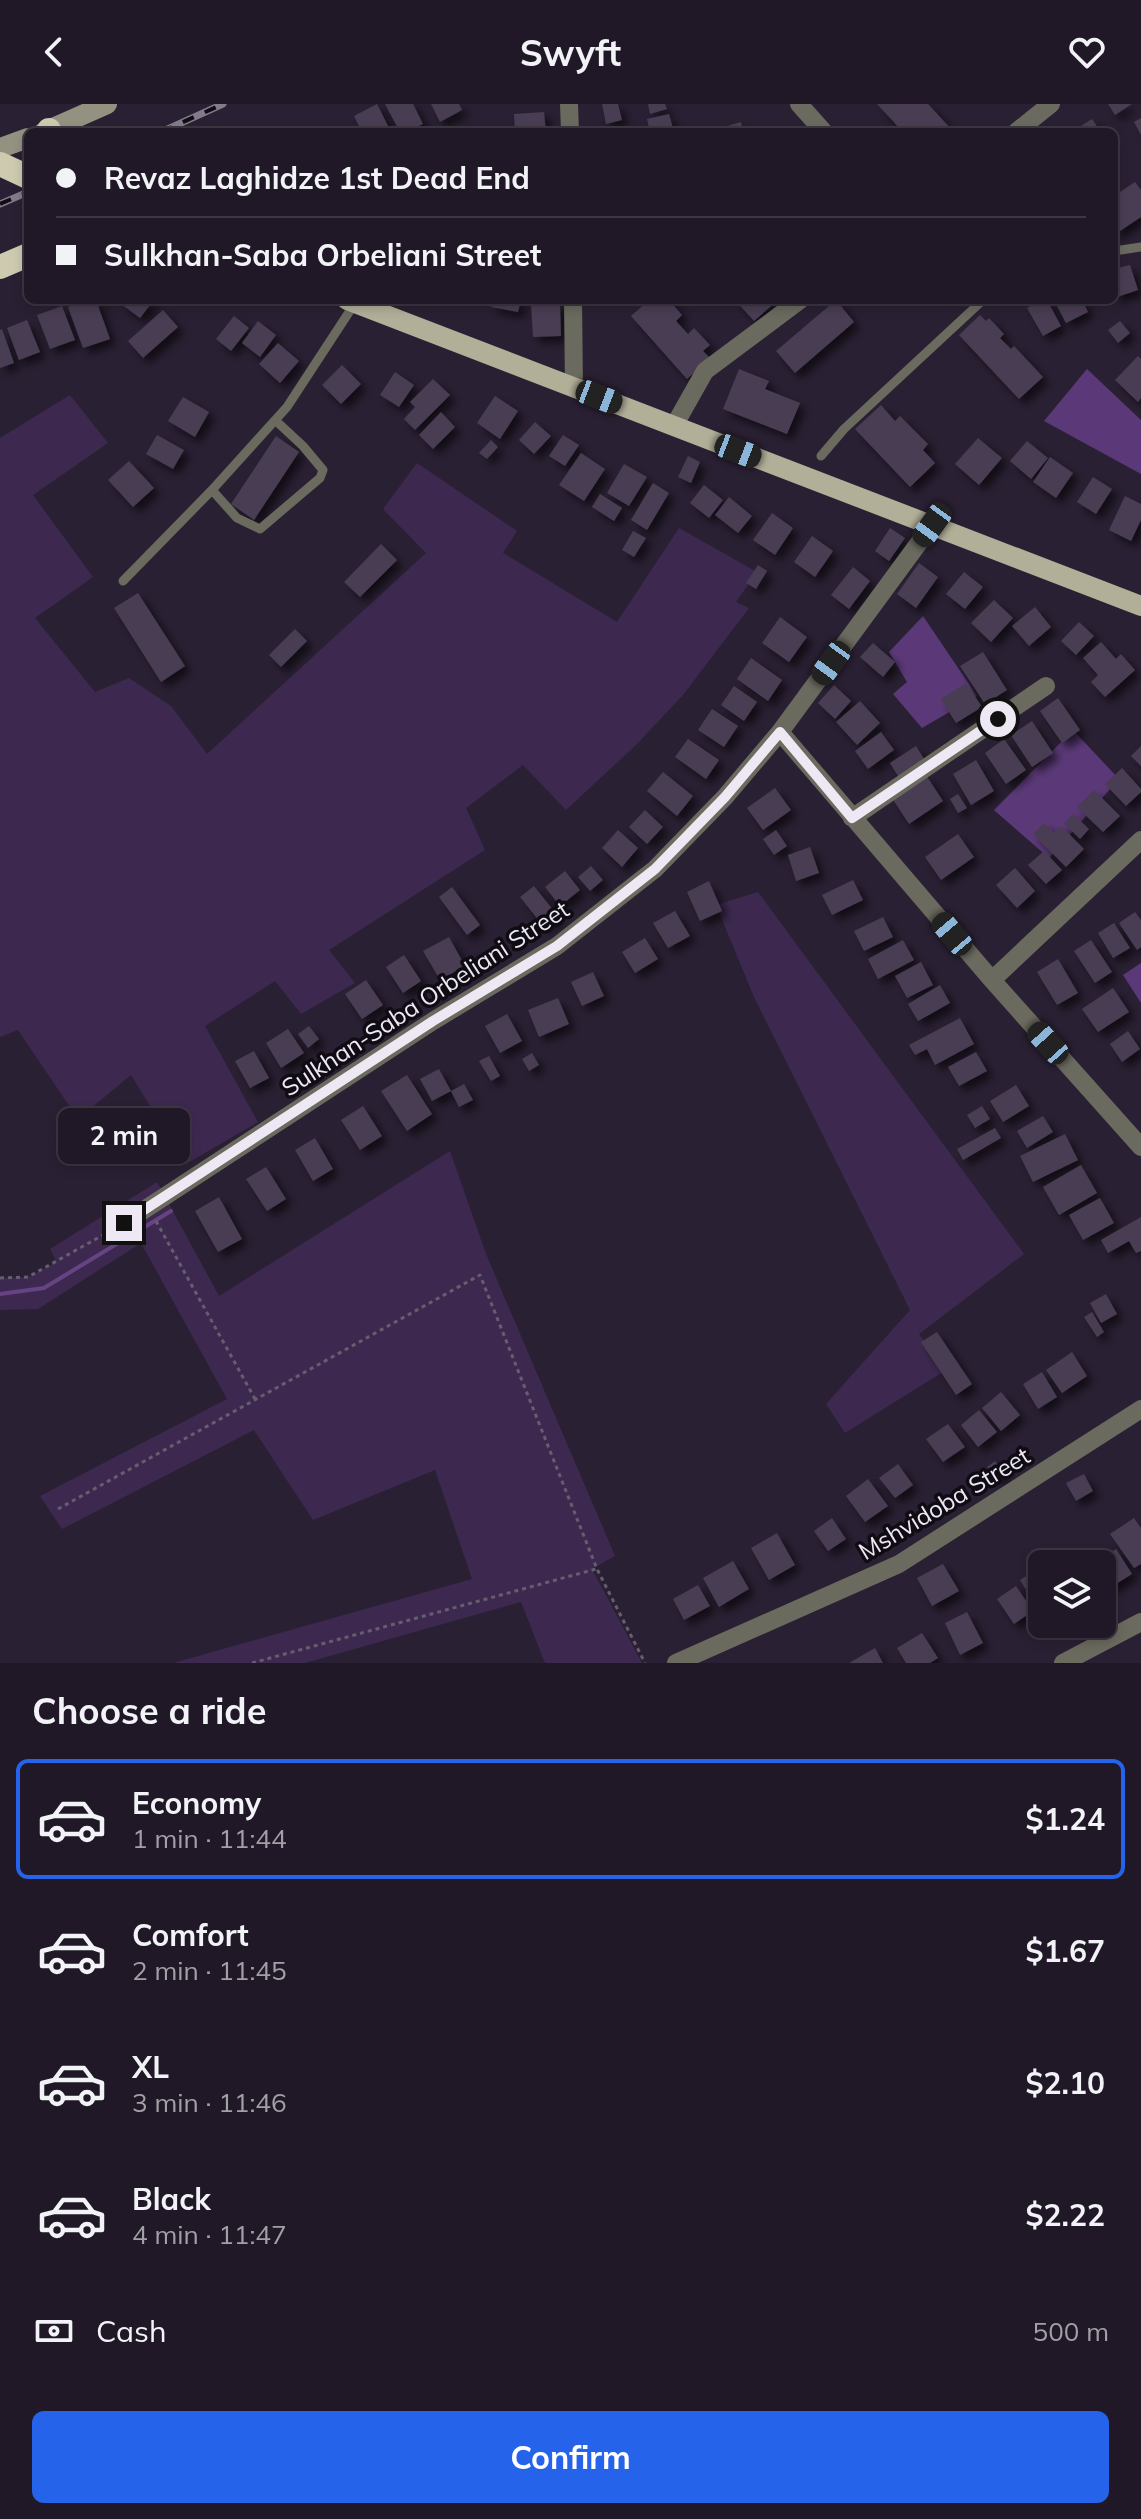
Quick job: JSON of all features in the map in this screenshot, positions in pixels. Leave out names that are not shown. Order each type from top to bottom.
[{"type":"highway","points":[[0,164],[24,175]]},
{"type":"highway","points":[[0,267],[24,257]]},
{"type":"main road","points":[[356,304],[1141,606]]},
{"type":"street","points":[[53,128],[107,104]]},
{"type":"street","points":[[569,104],[570,128]]},
{"type":"street","points":[[799,104],[820,128]]},
{"type":"street","points":[[1020,128],[1040,107]]},
{"type":"street","points":[[0,148],[24,139]]},
{"type":"street","points":[[573,304],[574,388]]},
{"type":"street","points":[[674,426],[705,371],[795,304]]},
{"type":"street","name":"Sulkhan-Saba Orbeliani Street","points":[[124,1223],[433,1021],[557,946],[655,869],[725,797],[780,732],[932,525]]},
{"type":"street","points":[[852,818],[1046,686]]},
{"type":"street","points":[[780,732],[992,980],[1141,1147]]},
{"type":"street","points":[[992,980],[1141,840]]},
{"type":"street","name":"Mshvidoba Street","points":[[676,1663],[899,1564],[1141,1409]]},
{"type":"street","points":[[1063,1663],[1140,1626]]},
{"type":"lane","points":[[1118,250],[1141,247]]},
{"type":"lane","points":[[123,581],[287,407],[350,304]]},
{"type":"lane","points":[[821,456],[844,429],[979,304]]},
{"type":"lane","points":[[212,490],[237,518],[260,529],[320,478],[323,470],[275,420]]},
{"type":"path","points":[[0,1278],[28,1277],[124,1223]]},
{"type":"path","points":[[159,1227],[255,1399]]},
{"type":"path","points":[[58,1509],[480,1275],[597,1569],[645,1663]]},
{"type":"path","points":[[252,1663],[597,1569]]},
{"type":"shaded area","points":[[1087,369],[1141,420],[1141,474],[1044,421]]},
{"type":"shaded area","points":[[70,395],[108,443],[33,495],[93,577],[35,618],[95,692],[129,678],[171,706],[207,754],[426,553],[383,509],[417,463],[517,531],[503,553],[617,622],[679,528],[757,572],[736,602],[749,608],[683,695],[636,745],[566,810],[523,765],[466,808],[485,850],[329,950],[355,983],[301,1014],[275,981],[205,1026],[258,1122],[186,1164],[131,1075],[78,1119],[18,1030],[0,1037],[0,438]]},
{"type":"shaded area","points":[[923,616],[977,696],[922,728],[893,694],[907,682],[889,652]]},
{"type":"shaded area","points":[[1073,730],[1119,779],[1049,858],[994,810]]},
{"type":"shaded area","points":[[758,892],[1024,1254],[919,1334],[946,1370],[845,1433],[826,1404],[910,1310],[754,997],[716,905]]},
{"type":"shaded area","points":[[1141,963],[1141,1003],[1123,975]]},
{"type":"shaded area","points":[[450,1151],[486,1254],[615,1556],[592,1569],[642,1663],[545,1663],[521,1602],[305,1663],[173,1663],[472,1579],[435,1470],[313,1520],[254,1430],[62,1529],[40,1496],[227,1399],[141,1243],[38,1309],[0,1310],[0,1278],[28,1277],[57,1262],[50,1249],[157,1182],[219,1296]]},
{"type":"building","points":[[377,104],[389,128],[360,128],[354,116]]},
{"type":"building","points":[[385,104],[413,104],[423,124],[414,128],[398,128]]},
{"type":"building","points":[[431,104],[459,104],[462,110],[440,122]]},
{"type":"building","points":[[602,104],[618,104],[622,120],[606,124]]},
{"type":"building","points":[[648,104],[665,104],[667,109],[650,114]]},
{"type":"building","points":[[877,104],[928,104],[950,128],[899,128]]},
{"type":"building","points":[[1108,104],[1132,104],[1115,115]]},
{"type":"building","points":[[544,112],[546,128],[515,128],[514,114]]},
{"type":"building","points":[[669,114],[673,128],[649,128],[647,119]]},
{"type":"building","points":[[1141,118],[1141,135],[1134,122]]},
{"type":"building","points":[[1092,119],[1098,128],[1077,128]]},
{"type":"building","points":[[741,122],[742,128],[721,128]]},
{"type":"building","points":[[1135,182],[1141,190],[1141,217],[1118,232],[1118,193]]},
{"type":"building","points":[[1130,265],[1138,290],[1118,297],[1118,268]]},
{"type":"building","points":[[97,304],[110,339],[83,348],[68,307]]},
{"type":"building","points":[[121,304],[151,304],[140,318]]},
{"type":"building","points":[[492,304],[520,304],[518,312],[491,307]]},
{"type":"building","points":[[531,304],[560,304],[561,336],[533,337]]},
{"type":"building","points":[[644,304],[672,304],[682,315],[676,321],[688,334],[694,328],[710,345],[703,351],[710,358],[687,379],[631,316]]},
{"type":"building","points":[[739,304],[773,304],[754,321]]},
{"type":"building","points":[[831,304],[839,304],[854,322],[795,373],[776,351]]},
{"type":"building","points":[[1034,304],[1049,304],[1061,326],[1043,336],[1027,308]]},
{"type":"building","points":[[1056,304],[1084,304],[1088,312],[1066,323]]},
{"type":"building","points":[[62,306],[75,340],[50,349],[37,315]]},
{"type":"building","points":[[163,310],[178,327],[143,358],[128,341]]},
{"type":"building","points":[[980,315],[986,321],[989,318],[1004,334],[1000,338],[1011,349],[1014,346],[1043,377],[1019,399],[959,335]]},
{"type":"building","points":[[234,316],[249,328],[231,351],[216,339]]},
{"type":"building","points":[[27,320],[40,352],[19,360],[7,328]]},
{"type":"building","points":[[258,321],[276,335],[260,357],[242,343]]},
{"type":"building","points":[[1120,321],[1130,333],[1118,343],[1108,330]]},
{"type":"building","points":[[0,330],[14,363],[0,368]]},
{"type":"building","points":[[278,343],[299,361],[280,383],[259,364]]},
{"type":"building","points":[[1138,356],[1141,359],[1141,398],[1138,402],[1115,380]]},
{"type":"building","points":[[342,365],[361,384],[341,404],[322,385]]},
{"type":"building","points":[[739,369],[769,381],[765,389],[800,403],[787,434],[723,409]]},
{"type":"building","points":[[395,372],[414,385],[399,407],[380,395]]},
{"type":"building","points":[[433,379],[450,395],[415,430],[404,419],[415,407],[410,402]]},
{"type":"building","points":[[495,396],[518,411],[500,439],[477,423]]},
{"type":"building","points":[[183,397],[209,412],[195,437],[168,421]]},
{"type":"building","points":[[881,405],[895,421],[900,416],[928,444],[923,450],[935,463],[910,487],[855,429]]},
{"type":"building","points":[[441,412],[455,427],[433,449],[419,435]]},
{"type":"building","points":[[535,422],[551,436],[534,454],[519,440]]},
{"type":"building","points":[[157,435],[184,450],[173,469],[146,454]]},
{"type":"building","points":[[563,435],[579,445],[565,466],[549,456]]},
{"type":"building","points":[[276,436],[299,452],[254,520],[231,504]]},
{"type":"building","points":[[978,438],[1002,458],[979,485],[955,464]]},
{"type":"building","points":[[491,440],[498,447],[487,459],[479,453]]},
{"type":"building","points":[[1027,441],[1048,458],[1031,479],[1010,461]]},
{"type":"building","points":[[581,453],[605,469],[584,501],[559,485]]},
{"type":"building","points":[[688,456],[700,462],[691,483],[678,477]]},
{"type":"building","points":[[1050,457],[1073,473],[1056,498],[1033,482]]},
{"type":"building","points":[[129,461],[154,488],[133,507],[108,480]]},
{"type":"building","points":[[624,464],[647,477],[629,506],[607,493]]},
{"type":"building","points":[[1093,477],[1112,489],[1096,514],[1077,502]]},
{"type":"building","points":[[653,483],[669,493],[647,530],[631,520]]},
{"type":"building","points":[[704,485],[723,500],[709,518],[690,503]]},
{"type":"building","points":[[600,494],[622,508],[614,521],[592,507]]},
{"type":"building","points":[[1125,496],[1141,504],[1141,520],[1131,541],[1109,530]]},
{"type":"building","points":[[729,497],[752,516],[738,533],[715,515]]},
{"type":"building","points":[[772,513],[793,528],[775,555],[753,540]]},
{"type":"building","points":[[890,528],[905,538],[889,561],[875,551]]},
{"type":"building","points":[[633,531],[646,538],[634,557],[622,550]]},
{"type":"building","points":[[812,536],[833,551],[815,577],[794,562]]},
{"type":"building","points":[[381,544],[397,560],[360,597],[344,582]]},
{"type":"building","points":[[919,563],[938,577],[916,608],[897,594]]},
{"type":"building","points":[[758,565],[767,571],[756,589],[746,583]]},
{"type":"building","points":[[853,567],[870,581],[849,609],[831,595]]},
{"type":"building","points":[[964,572],[983,587],[965,609],[946,594]]},
{"type":"building","points":[[138,593],[185,666],[161,682],[114,608]]},
{"type":"building","points":[[994,600],[1013,618],[991,642],[971,623]]},
{"type":"building","points":[[1035,607],[1051,627],[1029,646],[1012,626]]},
{"type":"building","points":[[780,617],[807,637],[789,662],[762,643]]},
{"type":"building","points":[[1079,622],[1094,636],[1076,655],[1061,641]]},
{"type":"building","points":[[295,629],[307,641],[281,667],[269,655]]},
{"type":"building","points":[[1101,642],[1116,659],[1121,654],[1135,670],[1105,697],[1091,682],[1098,675],[1083,658]]},
{"type":"building","points":[[873,643],[895,662],[883,677],[860,657]]},
{"type":"building","points":[[983,652],[1007,690],[985,704],[960,666]]},
{"type":"building","points":[[751,658],[782,680],[768,701],[737,679]]},
{"type":"building","points":[[966,683],[982,707],[956,723],[941,699]]},
{"type":"building","points":[[834,685],[851,701],[835,719],[818,703]]},
{"type":"building","points":[[734,686],[757,702],[744,721],[721,705]]},
{"type":"building","points":[[1058,698],[1080,730],[1062,743],[1040,711]]},
{"type":"building","points":[[860,701],[880,723],[857,745],[836,722]]},
{"type":"building","points":[[712,709],[738,726],[724,747],[698,730]]},
{"type":"building","points":[[1032,721],[1053,753],[1032,767],[1011,735]]},
{"type":"building","points":[[881,732],[894,750],[868,769],[855,751]]},
{"type":"building","points":[[688,739],[719,760],[706,779],[675,757]]},
{"type":"building","points":[[1004,739],[1026,770],[1006,784],[985,753]]},
{"type":"building","points":[[916,746],[924,759],[898,776],[890,763]]},
{"type":"building","points":[[1141,746],[1141,766],[1131,756]]},
{"type":"building","points":[[976,760],[994,791],[971,805],[953,774]]},
{"type":"building","points":[[1122,768],[1141,789],[1126,806],[1105,784]]},
{"type":"building","points":[[663,772],[693,796],[677,816],[647,791]]},
{"type":"building","points":[[926,775],[943,801],[909,824],[892,798]]},
{"type":"building","points":[[775,788],[791,810],[763,830],[747,808]]},
{"type":"building","points":[[1094,790],[1120,816],[1103,832],[1077,807]]},
{"type":"building","points":[[958,794],[967,808],[958,813],[950,799]]},
{"type":"building","points":[[645,810],[663,827],[647,844],[629,827]]},
{"type":"building","points":[[1073,814],[1089,829],[1080,839],[1064,823]]},
{"type":"building","points":[[1044,823],[1054,833],[1061,826],[1084,849],[1066,867],[1033,834]]},
{"type":"building","points":[[618,830],[638,848],[622,867],[602,848]]},
{"type":"building","points":[[776,830],[787,846],[774,855],[763,839]]},
{"type":"building","points":[[958,834],[974,857],[941,880],[925,857]]},
{"type":"building","points":[[810,847],[819,873],[796,881],[788,855]]},
{"type":"building","points":[[1044,851],[1062,870],[1046,884],[1028,865]]},
{"type":"building","points":[[591,866],[603,880],[590,891],[578,877]]},
{"type":"building","points":[[1015,868],[1035,891],[1017,908],[996,885]]},
{"type":"building","points":[[565,871],[580,890],[560,906],[545,887]]},
{"type":"building","points":[[853,880],[863,900],[832,915],[822,895]]},
{"type":"building","points":[[709,881],[722,911],[700,921],[687,892]]},
{"type":"building","points":[[534,886],[558,916],[544,927],[520,897]]},
{"type":"building","points":[[452,887],[480,925],[467,935],[439,897]]},
{"type":"building","points":[[675,911],[690,936],[668,948],[653,923]]},
{"type":"building","points":[[1135,912],[1141,920],[1141,947],[1137,950],[1119,923]]},
{"type":"building","points":[[883,917],[893,937],[864,951],[854,931]]},
{"type":"building","points":[[1114,923],[1130,948],[1113,958],[1098,933]]},
{"type":"building","points":[[449,937],[465,966],[440,980],[423,951]]},
{"type":"building","points":[[645,938],[658,959],[635,973],[622,952]]},
{"type":"building","points":[[903,940],[914,960],[878,979],[868,959]]},
{"type":"building","points":[[1091,940],[1112,972],[1095,983],[1074,951]]},
{"type":"building","points":[[404,955],[421,981],[403,993],[386,967]]},
{"type":"building","points":[[1058,959],[1078,993],[1057,1005],[1037,972]]},
{"type":"building","points":[[921,962],[933,985],[907,998],[895,976]]},
{"type":"building","points":[[593,972],[604,996],[582,1006],[571,982]]},
{"type":"building","points":[[366,980],[383,1005],[362,1019],[345,994]]},
{"type":"building","points":[[940,985],[950,1003],[918,1021],[908,1004]]},
{"type":"building","points":[[1113,988],[1129,1012],[1098,1032],[1082,1009]]},
{"type":"building","points":[[558,998],[569,1024],[539,1037],[528,1010]]},
{"type":"building","points":[[507,1014],[522,1041],[500,1053],[485,1026]]},
{"type":"building","points":[[960,1018],[974,1044],[935,1065],[927,1049],[915,1055],[909,1045]]},
{"type":"building","points":[[309,1026],[319,1039],[308,1048],[298,1034]]},
{"type":"building","points":[[288,1029],[304,1053],[281,1068],[266,1043]]},
{"type":"building","points":[[1128,1031],[1140,1049],[1122,1062],[1110,1044]]},
{"type":"building","points":[[254,1051],[269,1078],[250,1088],[235,1061]]},
{"type":"building","points":[[976,1052],[987,1071],[959,1086],[948,1067]]},
{"type":"building","points":[[532,1053],[539,1065],[529,1071],[522,1059]]},
{"type":"building","points":[[489,1056],[500,1076],[491,1081],[479,1061]]},
{"type":"building","points":[[439,1069],[451,1091],[432,1101],[420,1079]]},
{"type":"building","points":[[407,1075],[432,1114],[407,1131],[381,1091]]},
{"type":"building","points":[[464,1084],[473,1100],[459,1107],[451,1091]]},
{"type":"building","points":[[1016,1085],[1029,1106],[1003,1122],[990,1101]]},
{"type":"building","points":[[363,1106],[382,1136],[360,1150],[341,1120]]},
{"type":"building","points":[[982,1106],[990,1119],[975,1128],[967,1115]]},
{"type":"building","points":[[1043,1116],[1053,1132],[1027,1148],[1017,1131]]},
{"type":"building","points":[[995,1128],[1001,1138],[963,1160],[957,1149]]},
{"type":"building","points":[[1065,1134],[1078,1160],[1033,1182],[1020,1156]]},
{"type":"building","points":[[315,1138],[333,1169],[313,1181],[295,1150]]},
{"type":"building","points":[[1081,1165],[1097,1193],[1059,1215],[1043,1187]]},
{"type":"building","points":[[266,1167],[286,1199],[267,1211],[246,1179]]},
{"type":"building","points":[[219,1197],[242,1239],[218,1252],[195,1211]]},
{"type":"building","points":[[1100,1198],[1114,1223],[1083,1240],[1069,1215]]},
{"type":"building","points":[[1141,1217],[1141,1251],[1136,1253],[1129,1241],[1108,1253],[1101,1240]]},
{"type":"building","points":[[1106,1294],[1117,1314],[1101,1323],[1090,1303]]},
{"type":"building","points":[[1092,1312],[1104,1332],[1097,1337],[1084,1317]]},
{"type":"building","points":[[937,1332],[972,1384],[956,1395],[921,1342]]},
{"type":"building","points":[[1072,1352],[1087,1376],[1062,1393],[1046,1370]]},
{"type":"building","points":[[1042,1372],[1057,1397],[1038,1409],[1023,1384]]},
{"type":"building","points":[[1001,1392],[1020,1415],[1001,1431],[982,1408]]},
{"type":"building","points":[[979,1410],[997,1432],[978,1447],[961,1425]]},
{"type":"building","points":[[948,1424],[965,1447],[943,1462],[926,1439]]},
{"type":"building","points":[[995,1461],[1005,1475],[997,1480],[987,1467]]},
{"type":"building","points":[[898,1464],[913,1485],[895,1498],[879,1478]]},
{"type":"building","points":[[1084,1474],[1093,1491],[1076,1501],[1066,1483]]},
{"type":"building","points":[[868,1479],[888,1506],[865,1522],[846,1496]]},
{"type":"building","points":[[832,1518],[846,1539],[828,1551],[814,1531]]},
{"type":"building","points":[[1134,1518],[1141,1528],[1141,1564],[1134,1568],[1110,1534]]},
{"type":"building","points":[[777,1533],[795,1565],[769,1580],[751,1548]]},
{"type":"building","points":[[1116,1549],[1132,1574],[1116,1584],[1116,1550]]},
{"type":"building","points":[[733,1561],[749,1589],[719,1607],[703,1578]]},
{"type":"building","points":[[943,1564],[959,1591],[932,1606],[917,1578]]},
{"type":"building","points":[[1028,1575],[1028,1593],[1020,1580]]},
{"type":"building","points":[[698,1585],[710,1606],[684,1620],[673,1599]]},
{"type":"building","points":[[1016,1586],[1028,1604],[1028,1614],[1014,1624],[997,1599]]},
{"type":"building","points":[[967,1612],[983,1643],[960,1655],[945,1623]]},
{"type":"building","points":[[922,1633],[938,1658],[930,1663],[906,1663],[897,1648]]},
{"type":"building","points":[[875,1648],[883,1663],[849,1663]]},
{"type":"waterway","points":[[0,1294],[44,1288],[171,1211]]},
{"type":"railway","points":[[170,128],[223,104]]},
{"type":"railway","points":[[0,204],[24,194]]},
{"type":"route","points":[[124,1223],[433,1021],[557,946],[655,869],[725,797],[780,732],[852,818],[998,719]]}]
